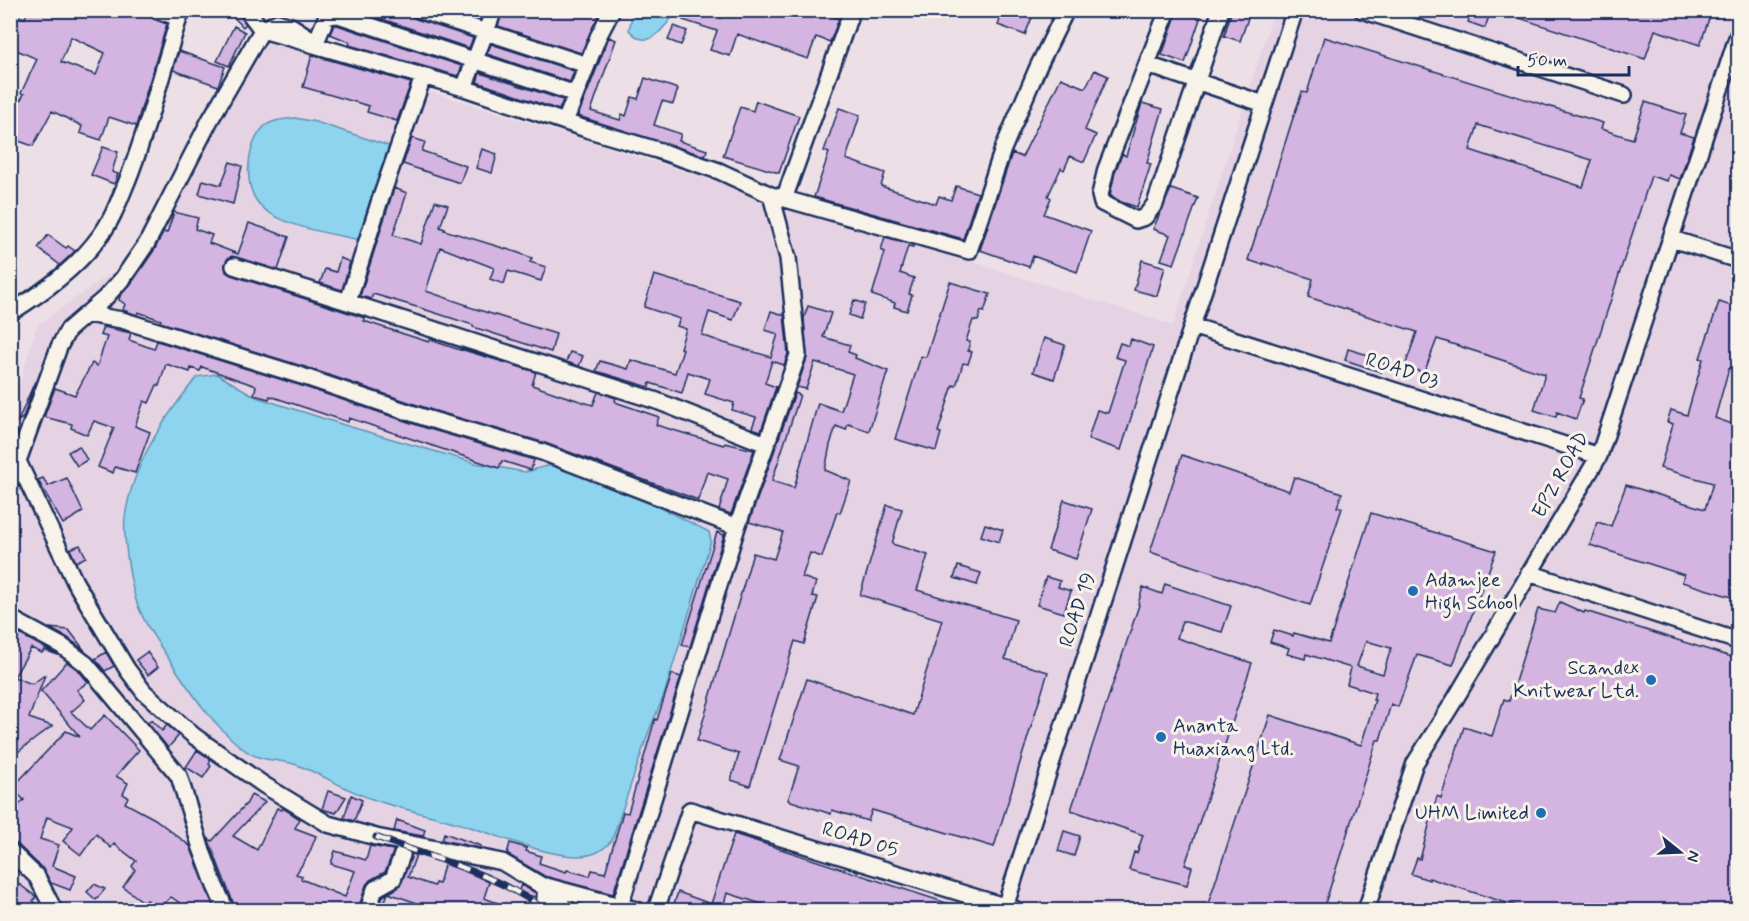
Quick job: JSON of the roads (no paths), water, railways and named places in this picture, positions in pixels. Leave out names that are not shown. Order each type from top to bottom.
[{"type":"street","points":[[10,314],[38,296],[71,268],[100,236],[118,204],[142,141],[181,14],[157,10]]},
{"type":"street","points":[[247,10],[262,30],[464,88],[719,171],[778,197],[969,251],[1003,149],[1038,66],[1066,10]]},
{"type":"street","points":[[419,10],[587,65]]},
{"type":"street","points":[[464,88],[494,10]]},
{"type":"street","points":[[565,122],[612,10]]},
{"type":"street","points":[[620,906],[736,527],[798,356],[788,258],[778,197],[852,10]]},
{"type":"street","points":[[1168,10],[1106,169],[1100,195],[1102,203],[1136,220],[1145,217],[1155,204],[1221,10]]},
{"type":"street","name":"ROAD 19","points":[[1011,909],[1192,326],[1295,10]]},
{"type":"street","points":[[1362,10],[1624,95]]},
{"type":"street","points":[[10,483],[60,347],[69,330],[123,278],[147,243],[210,120],[262,30],[277,22],[291,26],[316,42],[327,16],[338,15],[576,94]]},
{"type":"street","name":"EPZ ROAD","points":[[1366,910],[1415,763],[1599,456],[1738,36]]},
{"type":"street","points":[[1148,65],[1264,104]]},
{"type":"street","points":[[348,302],[379,203],[423,78]]},
{"type":"street","points":[[1672,239],[1738,260]]},
{"type":"street","points":[[234,266],[657,401],[766,444]]},
{"type":"street","points":[[87,314],[122,320],[302,376],[429,419],[542,452],[736,527]]},
{"type":"street","name":"ROAD 03","points":[[1192,326],[1599,456]]},
{"type":"street","points":[[10,439],[75,582],[127,669],[144,692],[194,736],[264,785],[328,824],[376,837],[502,862],[544,887],[567,910]]},
{"type":"street","points":[[1529,573],[1738,641]]},
{"type":"street","points":[[10,618],[62,646],[86,664],[179,776],[214,886],[226,910]]},
{"type":"street","name":"ROAD 05","points":[[656,910],[690,810],[1011,909]]},
{"type":"street","points":[[10,851],[37,877],[54,910]]},
{"type":"street","points":[[368,910],[375,889],[393,879],[402,855]]},
{"type":"street","points":[[544,910],[546,886],[637,910]]},
{"type":"water","points":[[633,10],[677,11],[662,30],[644,39],[637,37],[629,30]]},
{"type":"water","points":[[295,118],[316,122],[389,146],[360,240],[312,230],[277,218],[260,204],[254,195],[248,172],[256,138],[265,126],[277,120]]},
{"type":"water","points":[[217,374],[256,397],[475,463],[525,472],[552,466],[588,474],[709,532],[711,541],[664,695],[649,731],[612,840],[605,848],[583,856],[552,853],[372,799],[297,765],[249,753],[222,730],[204,709],[156,639],[137,603],[130,576],[125,517],[135,478],[162,425],[197,377]]},
{"type":"railway","points":[[376,837],[485,876],[526,897],[545,910]]},
{"type":"place","name":"Adamjee High School","points":[[1413,591]]},
{"type":"place","name":"Scandex Knitwear Ltd.","points":[[1651,680]]},
{"type":"place","name":"Ananta Huaxiang Ltd.","points":[[1161,737]]},
{"type":"place","name":"UHM Limited","points":[[1541,813]]}]
